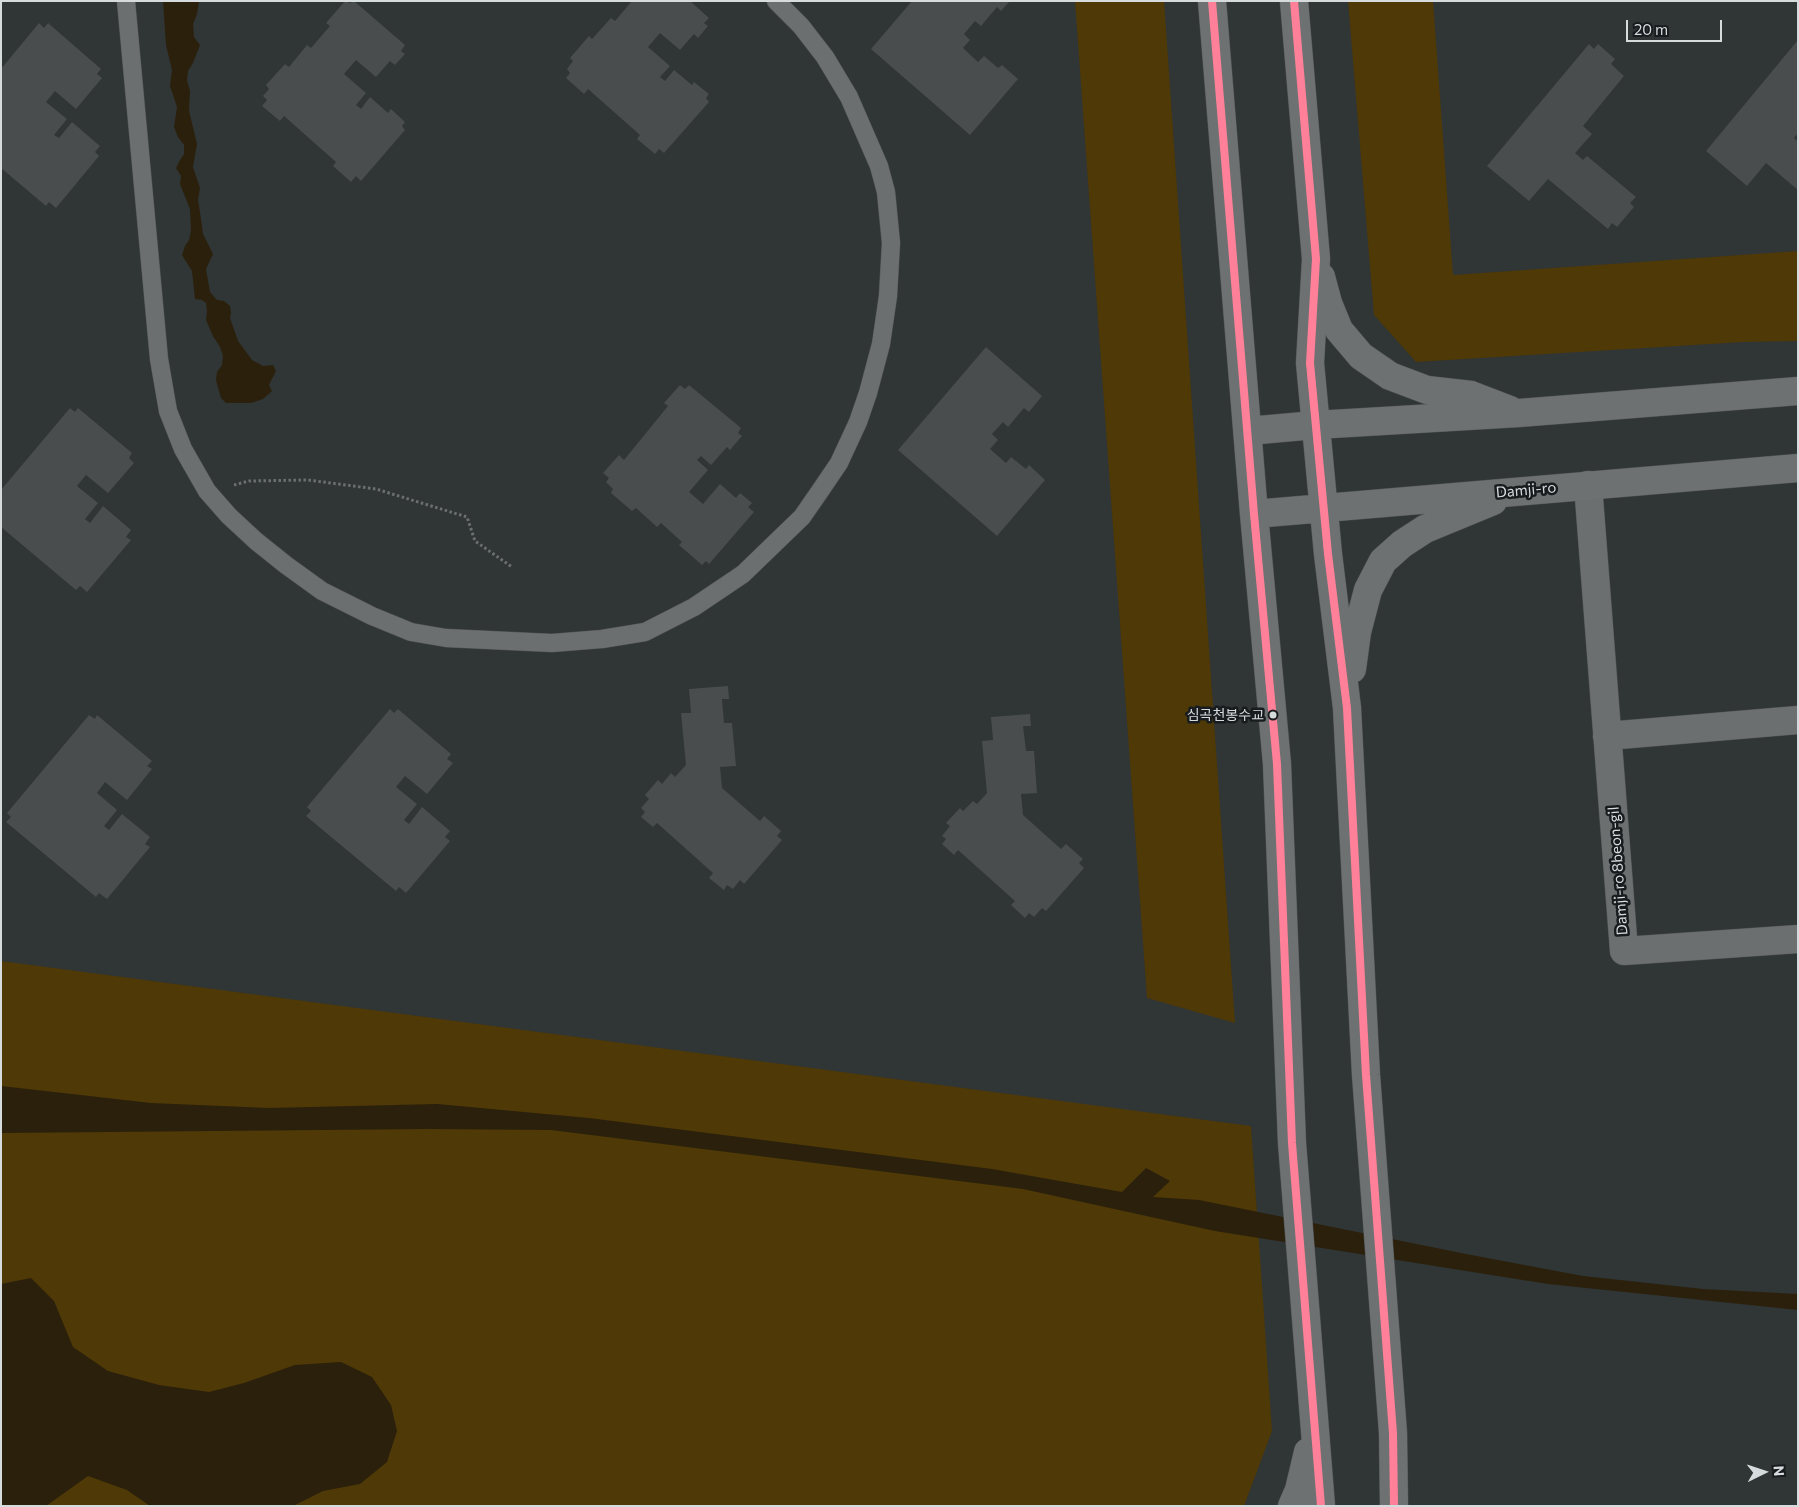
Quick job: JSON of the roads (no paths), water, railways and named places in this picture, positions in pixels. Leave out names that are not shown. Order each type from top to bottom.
[{"type":"main road","points":[[1212,1],[1254,514],[1277,764],[1292,1143],[1313,1428],[1321,1506]]},
{"type":"main road","points":[[1294,1],[1316,260],[1310,362],[1328,554],[1347,708],[1366,1075],[1393,1432],[1394,1506]]},
{"type":"main road","points":[[1316,260],[1328,303],[1339,330],[1361,356],[1390,376],[1427,390],[1471,395],[1519,413]]},
{"type":"main road","points":[[1248,431],[1315,425],[1519,413],[1798,391]]},
{"type":"main road","name":"Damji-ro","points":[[1254,514],[1798,468]]},
{"type":"main road","points":[[1347,708],[1357,632],[1363,607],[1368,590],[1383,561],[1402,544],[1425,529],[1515,491]]},
{"type":"main road","points":[[1292,1506],[1300,1490],[1313,1428]]},
{"type":"street","name":"Damji-ro 8beon-gil","points":[[1588,485],[1624,951],[1798,939]]},
{"type":"street","points":[[1608,736],[1798,720]]},
{"type":"lane","points":[[126,1],[159,359],[168,411],[183,449],[207,491],[256,542],[322,591],[365,613],[411,632],[446,638],[552,643],[602,639],[645,632],[694,607],[743,574],[802,517],[843,455],[858,422],[881,344],[888,296],[892,243],[886,192],[879,166],[852,104],[825,57],[801,26],[776,1]]},
{"type":"place","name":"심곡천봉수교","points":[[1273,715]]}]
